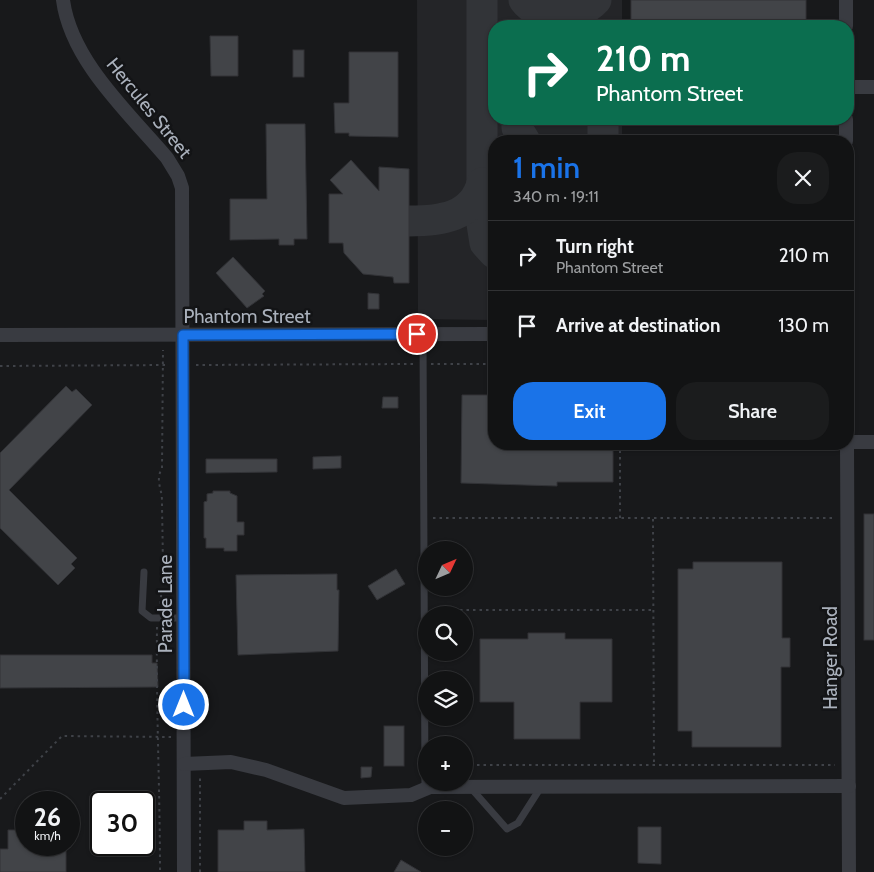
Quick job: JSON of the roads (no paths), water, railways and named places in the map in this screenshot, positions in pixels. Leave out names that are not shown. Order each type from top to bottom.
[{"type":"street","name":"Hercules Street","points":[[63,0],[68,22],[85,58],[167,158],[178,176],[183,204],[183,335]]},
{"type":"street","points":[[846,0],[846,20]]},
{"type":"street","points":[[854,87],[874,87]]},
{"type":"street","name":"Phantom Street","points":[[0,335],[488,334]]},
{"type":"street","name":"Parade Lane","points":[[183,335],[184,872]]},
{"type":"street","points":[[854,443],[874,442]]},
{"type":"street","name":"Hanger Road","points":[[848,450],[849,872]]},
{"type":"street","points":[[184,764],[231,762],[266,770],[344,798],[411,795],[420,791]]},
{"type":"street","points":[[473,787],[849,786]]},
{"type":"lane","points":[[423,334],[425,736]]},
{"type":"lane","points":[[144,572],[142,612],[146,616],[184,618]]},
{"type":"lane","points":[[473,790],[507,829],[518,823],[541,787]]}]
